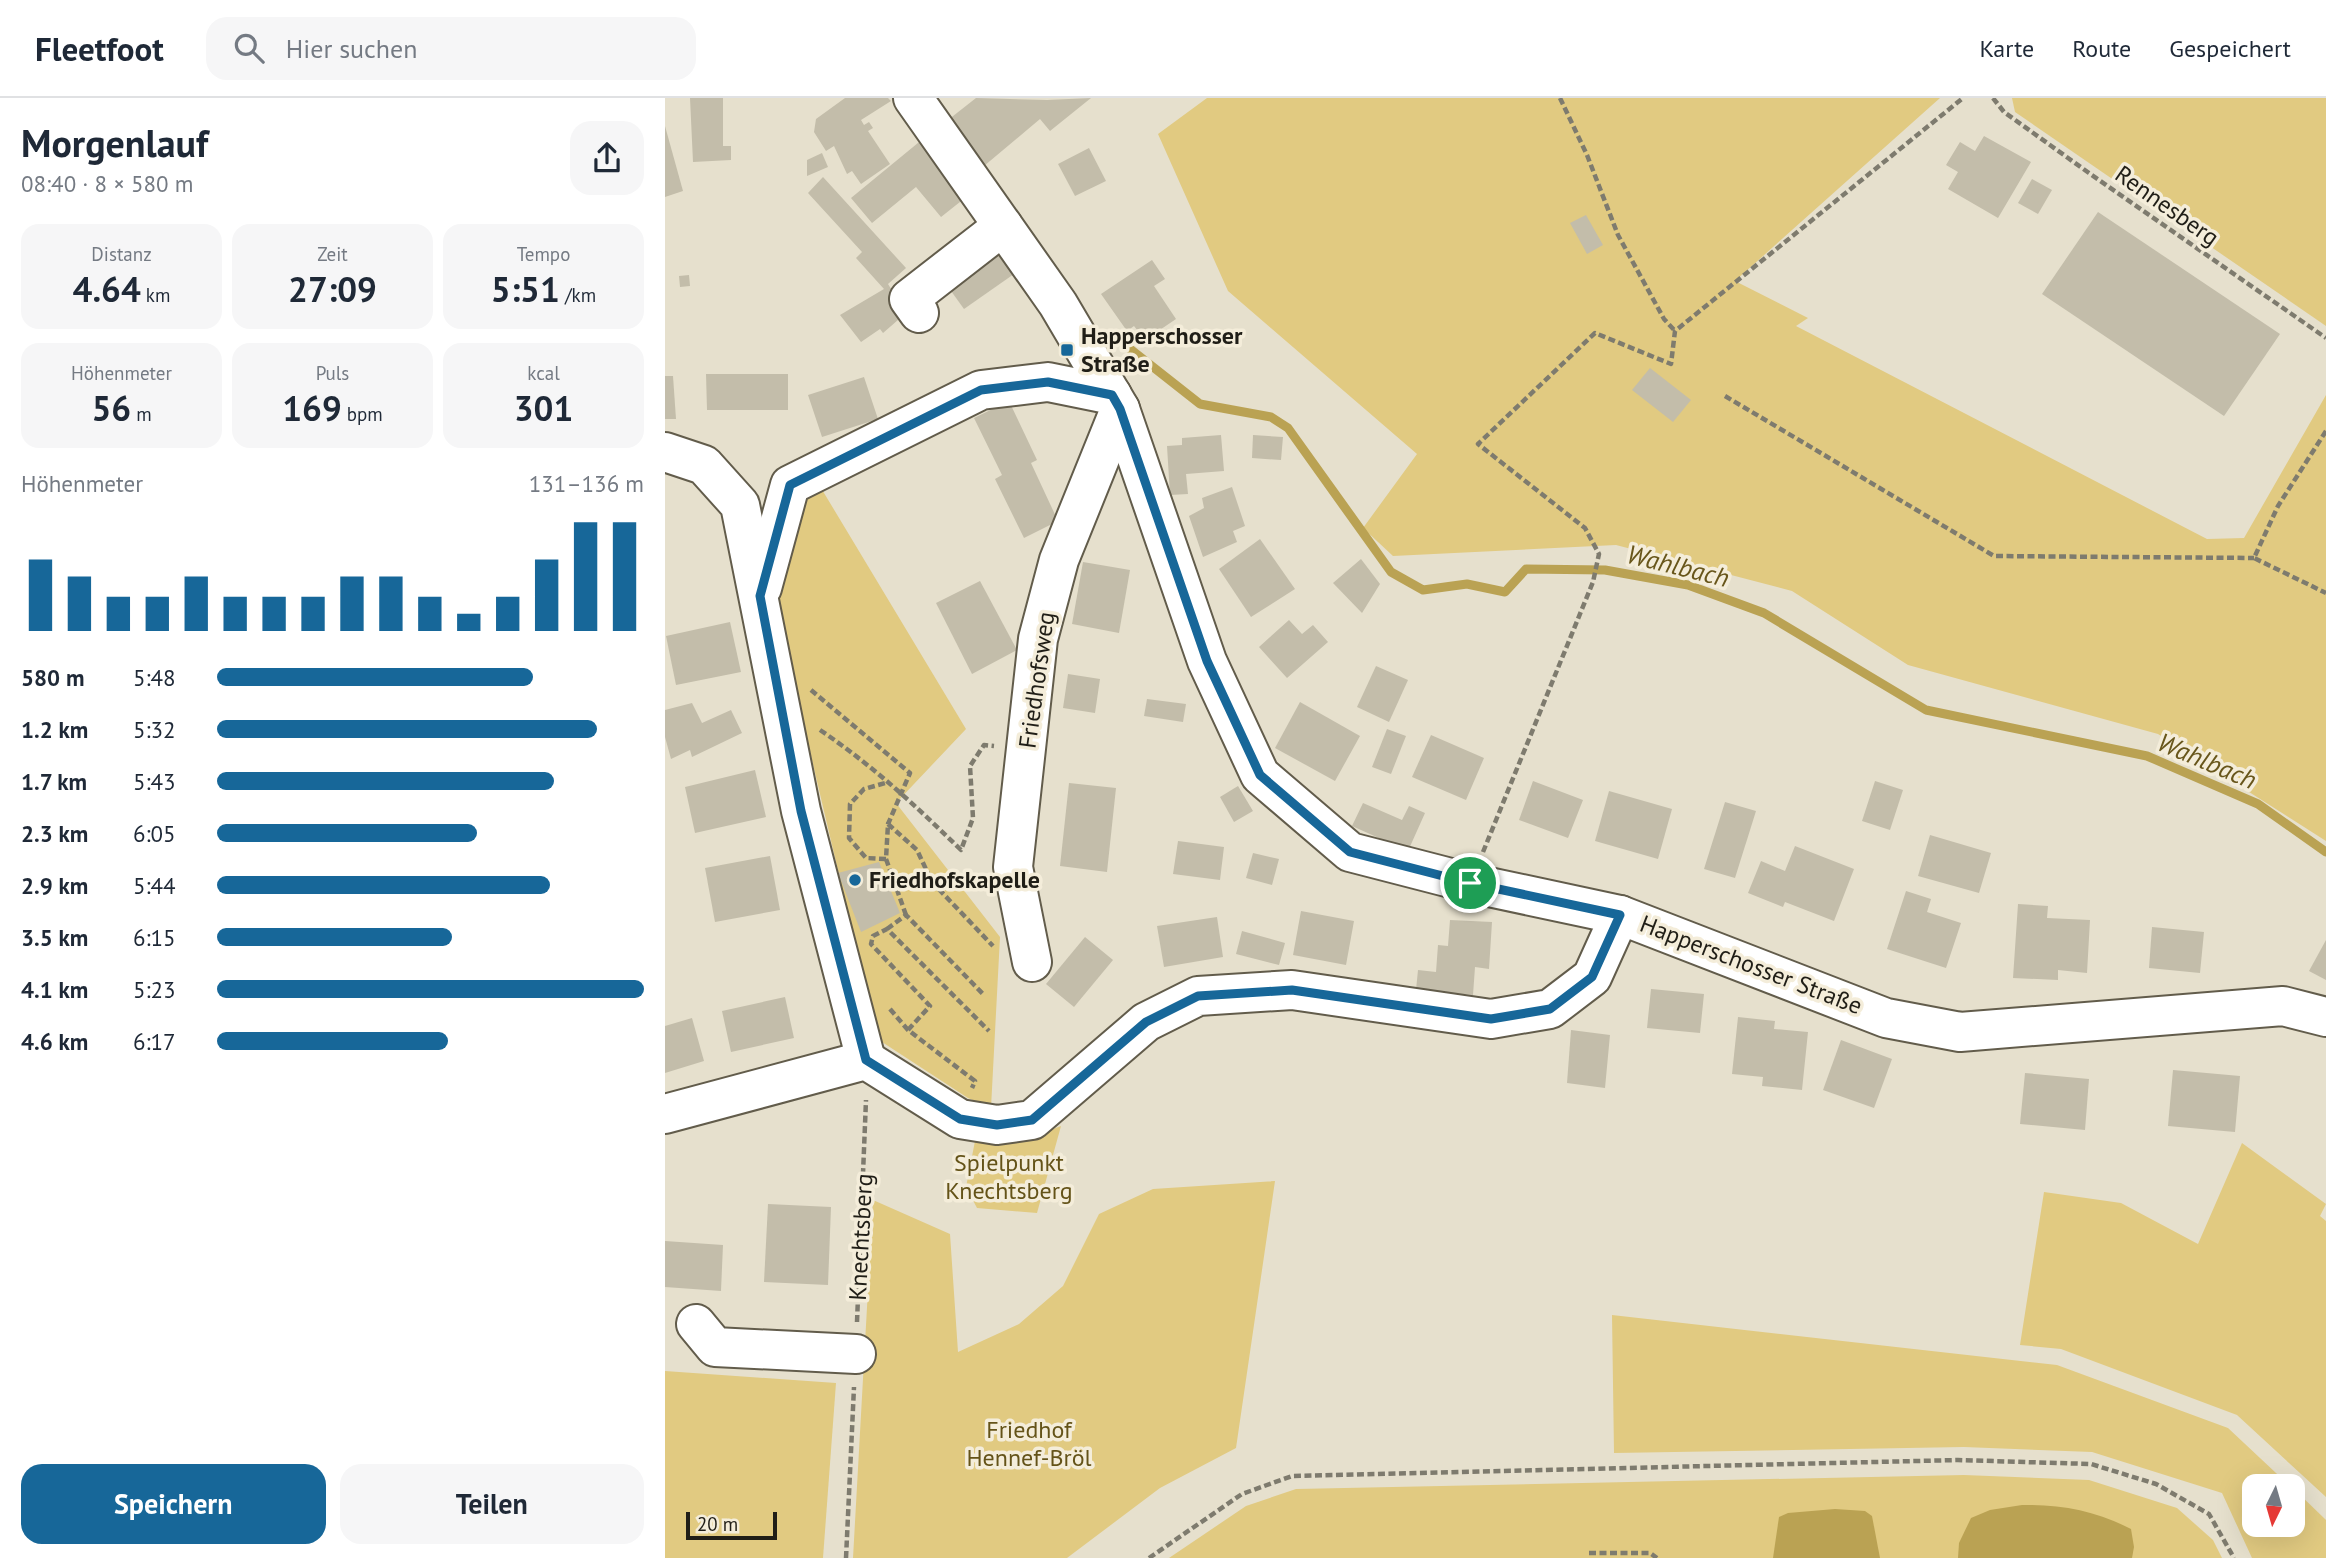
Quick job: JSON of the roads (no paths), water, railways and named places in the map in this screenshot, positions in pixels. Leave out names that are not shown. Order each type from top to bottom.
[{"type":"street","name":"Happerschosser Straße","points":[[913,98],[1083,343],[1116,402],[1207,661],[1260,775],[1350,852],[1470,883],[1620,915],[1886,1018],[1960,1032],[2283,1006],[2326,1017]]},
{"type":"street","points":[[919,313],[909,299],[1003,226]]},
{"type":"street","points":[[760,596],[790,485],[981,390],[1048,382],[1116,402]]},
{"type":"street","name":"Friedhofsweg","points":[[1032,962],[1013,867],[1038,639],[1059,560],[1116,402]]},
{"type":"street","points":[[665,452],[704,465],[740,505],[801,811],[866,1060],[960,1119],[997,1125],[1032,1120],[1146,1022],[1198,996],[1292,990],[1491,1019],[1550,1009],[1592,977],[1620,915]]},
{"type":"street","points":[[665,1114],[866,1060]]},
{"type":"street","points":[[696,1325],[715,1347],[856,1354]]},
{"type":"waterway","name":"Wahlbach","points":[[1120,341],[1200,404],[1271,417],[1288,428],[1391,572],[1423,590],[1467,584],[1505,592],[1526,569],[1605,570],[1688,585],[1764,613],[1926,710],[2147,756],[2258,804],[2326,852]]},
{"type":"place","name":"Happerschosser Straße","points":[[1067,350]]},
{"type":"place","name":"Friedhofskapelle","points":[[855,880]]},
{"type":"park label","name":"Spielpunkt Knechtsberg","points":[[1009,1177]]},
{"type":"park label","name":"Friedhof Hennef-Bröl","points":[[1029,1444]]}]
